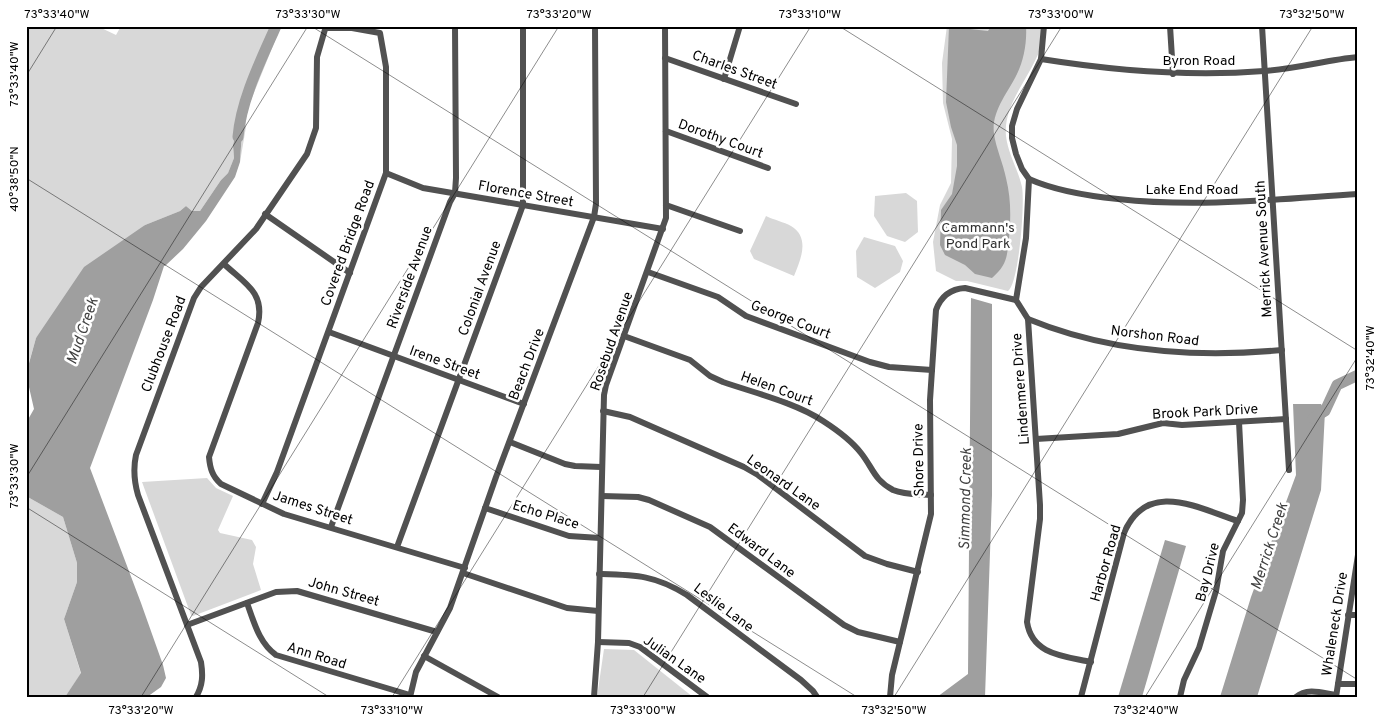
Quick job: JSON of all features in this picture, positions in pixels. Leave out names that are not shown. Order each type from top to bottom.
[{"type":"street","name":"Riverside Avenue","points":[[331,527],[455,193],[455,26]]},
{"type":"street","name":"Colonial Avenue","points":[[397,547],[523,205],[523,26]]},
{"type":"street","name":"Beach Drive","points":[[410,696],[413,678],[450,608],[594,218],[596,204],[594,26]]},
{"type":"street","name":"Rosebud Avenue","points":[[594,697],[598,642],[603,411],[606,385],[666,218],[665,26]]},
{"type":"street","points":[[724,79],[740,26]]},
{"type":"street","points":[[1016,300],[1026,238],[1029,179],[1022,169],[1016,154],[1012,138],[1012,126],[1016,109],[1041,59],[1044,26]]},
{"type":"street","points":[[1170,26],[1173,74]]},
{"type":"street","name":"Merrick Avenue South","points":[[1262,26],[1289,470]]},
{"type":"street","name":"Covered Bridge Road","points":[[262,504],[277,472],[386,174],[386,67],[380,33],[352,28],[326,27]]},
{"type":"street","name":"Clubhouse Road","points":[[196,697],[201,689],[202,670],[138,495],[134,468],[138,448],[192,302],[201,287],[256,229],[307,154],[314,138],[317,117],[317,57],[326,27]]},
{"type":"street","name":"Byron Road","points":[[1041,59],[1116,70],[1205,74],[1265,71],[1358,57]]},
{"type":"street","name":"Charles Street","points":[[665,58],[796,104]]},
{"type":"street","name":"Dorothy Court","points":[[666,131],[768,168]]},
{"type":"street","name":"Florence Street","points":[[386,174],[414,185],[663,229]]},
{"type":"street","name":"Lake End Road","points":[[1029,179],[1062,190],[1096,197],[1148,203],[1204,204],[1358,194]]},
{"type":"street","points":[[666,205],[740,231]]},
{"type":"street","points":[[265,214],[350,272]]},
{"type":"street","name":"James Street","points":[[224,264],[254,292],[260,302],[261,312],[209,457],[213,475],[221,484],[281,512],[397,547],[567,608],[598,611]]},
{"type":"street","name":"George Court","points":[[648,272],[718,297],[746,316],[870,362],[889,367],[932,370]]},
{"type":"street","name":"Shore Drive","points":[[890,697],[892,675],[930,524],[930,400],[936,310],[944,296],[952,290],[965,288],[1016,300]]},
{"type":"street","name":"Lindenmere Drive","points":[[1016,300],[1028,319],[1040,519],[1027,614],[1028,628],[1034,641],[1044,650],[1091,662]]},
{"type":"street","name":"Norshon Road","points":[[1028,319],[1055,330],[1130,347],[1202,353],[1247,353],[1282,350]]},
{"type":"street","name":"Irene Street","points":[[329,332],[524,404]]},
{"type":"street","name":"Helen Court","points":[[624,336],[690,360],[710,376],[723,382],[811,413],[852,441],[882,483],[904,493],[931,495]]},
{"type":"street","name":"Leonard Lane","points":[[603,411],[630,417],[744,467],[865,556],[918,572]]},
{"type":"street","name":"Brook Park Drive","points":[[1036,440],[1118,434],[1164,423],[1182,425],[1286,419]]},
{"type":"street","name":"Bay Drive","points":[[1180,697],[1184,680],[1199,648],[1216,591],[1223,551],[1242,513],[1239,422]]},
{"type":"street","points":[[510,442],[565,464],[601,466]]},
{"type":"street","name":"Edward Lane","points":[[602,496],[643,499],[710,528],[724,536],[844,625],[858,632],[900,642]]},
{"type":"street","name":"Harbor Road","points":[[1081,697],[1124,533],[1130,520],[1152,503],[1167,501],[1178,502],[1238,521]]},
{"type":"street","name":"Echo Place","points":[[486,508],[569,536],[600,538]]},
{"type":"street","name":"Whaleneck Drive","points":[[1336,696],[1358,555]]},
{"type":"street","name":"Leslie Lane","points":[[599,574],[632,574],[649,577],[672,585],[801,680],[817,697]]},
{"type":"street","name":"John Street","points":[[187,625],[276,592],[297,590],[437,632]]},
{"type":"street","name":"Ann Road","points":[[247,603],[261,640],[268,650],[276,655],[410,696]]},
{"type":"street","points":[[1348,615],[1358,615]]},
{"type":"street","name":"Julian Lane","points":[[598,642],[629,643],[640,647],[707,697]]},
{"type":"street","points":[[424,656],[496,696]]},
{"type":"street","points":[[1338,684],[1358,684]]},
{"type":"street","points":[[1296,697],[1308,691],[1336,696]]},
{"type":"green space","points":[[26,26],[97,26],[116,35],[121,26],[281,26],[245,115],[246,127],[240,162],[242,131],[239,124],[233,145],[234,158],[228,173],[200,211],[192,211],[186,206],[180,211],[145,225],[36,338],[26,373]]},
{"type":"green space","name":"Cammann's Pond Park","points":[[947,26],[1043,26],[1042,40],[1036,60],[1013,102],[1006,124],[1007,143],[1020,180],[1023,196],[1018,259],[1012,285],[1008,291],[967,281],[956,281],[936,271],[933,242],[940,205],[951,183],[952,139],[943,103],[942,63]]},
{"type":"green space","points":[[906,193],[917,201],[918,232],[905,242],[887,236],[874,216],[875,196]]},
{"type":"green space","points":[[766,216],[791,226],[801,237],[801,257],[794,276],[754,259],[750,251]]},
{"type":"green space","points":[[864,237],[895,246],[903,261],[900,272],[875,288],[857,277],[856,251]]},
{"type":"green space","points":[[207,478],[216,488],[233,496],[218,530],[220,533],[252,540],[256,547],[253,564],[261,590],[193,616],[191,615],[142,482]]},
{"type":"green space","points":[[26,496],[63,517],[77,563],[77,582],[64,619],[81,674],[65,697],[26,697]]},
{"type":"green space","points":[[604,649],[634,650],[693,697],[597,697]]},
{"type":"water","name":"Cammann's Pond Park","points":[[949,26],[969,26],[970,29],[988,31],[991,26],[1026,26],[1022,63],[1001,102],[995,118],[994,134],[1008,185],[1010,230],[1007,256],[1001,269],[992,278],[975,274],[965,265],[945,255],[940,245],[941,210],[952,194],[957,166],[957,145],[946,102]]},
{"type":"water","points":[[239,123],[242,131],[240,162],[235,177],[206,221],[183,249],[164,266],[90,468],[141,603],[166,678],[161,687],[147,697],[65,697],[81,673],[64,619],[77,582],[77,563],[63,517],[26,496],[26,423],[34,409],[26,374],[36,338],[84,267],[145,225],[180,211],[186,206],[192,211],[200,211],[228,173],[234,158],[233,145]]},
{"type":"water","points":[[971,298],[992,304],[992,495],[985,697],[937,697],[968,674]]},
{"type":"water","points":[[1293,404],[1321,404],[1325,411],[1321,490],[1257,697],[1220,697],[1251,597],[1296,475]]},
{"type":"water","points":[[1165,540],[1186,546],[1142,697],[1118,697]]},
{"type":"waterway","name":"Mud Creek","points":[[238,137],[247,95],[276,26]]},
{"type":"waterway","points":[[1313,418],[1325,411],[1337,385],[1358,375]]},
{"type":"water label","name":"Simmond Creek","points":[[965,499]]},
{"type":"water label","name":"Merrick Creek","points":[[1269,546]]}]
